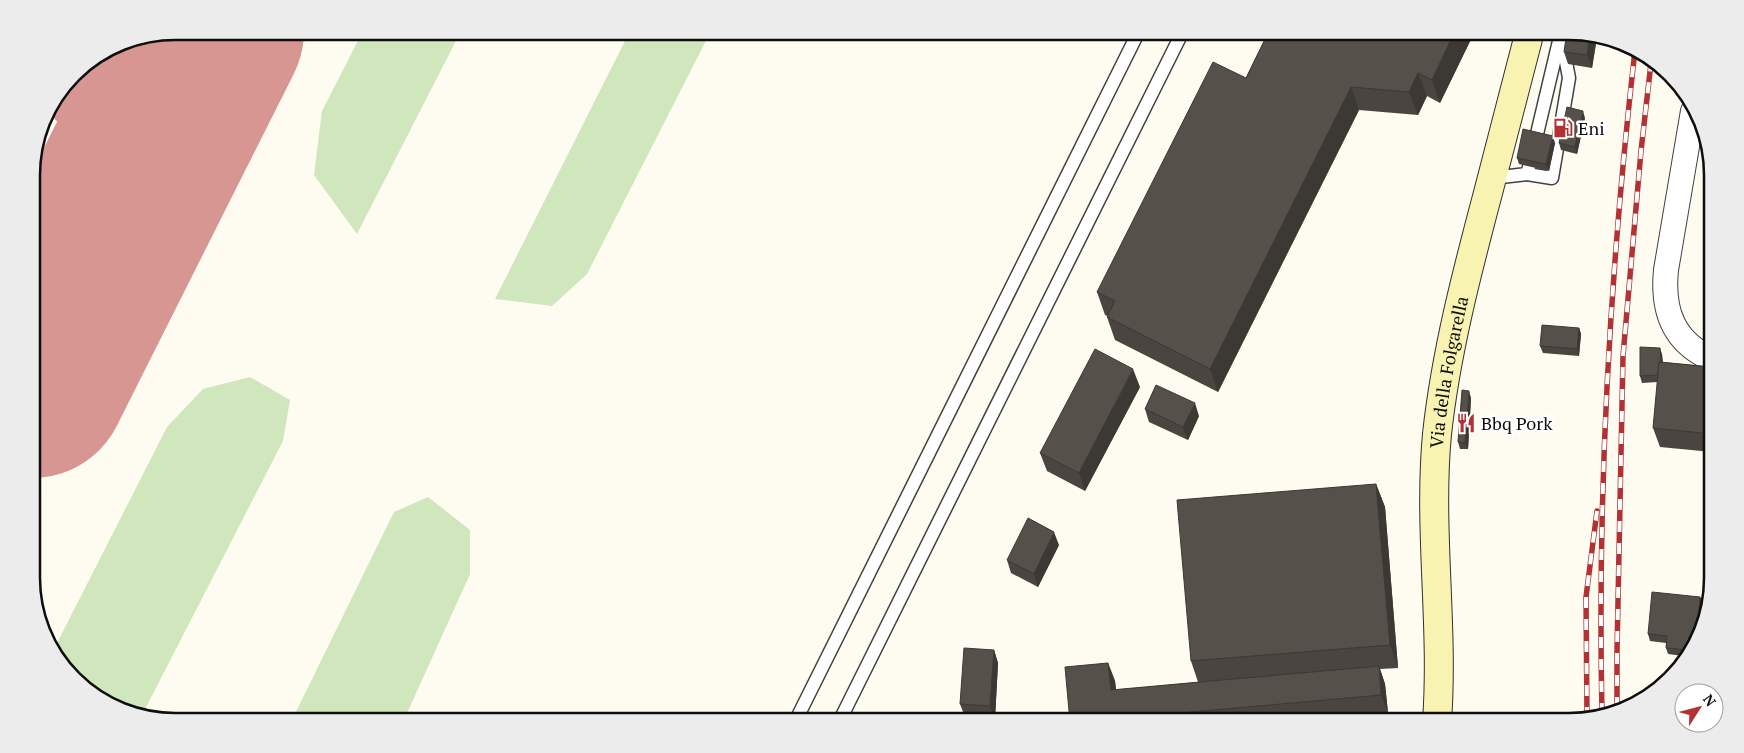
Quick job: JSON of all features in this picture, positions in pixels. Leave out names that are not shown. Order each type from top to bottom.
[{"type":"street","name":"Via della Folgarella","points":[[1437,713],[1439,681],[1435,496],[1438,432],[1445,377],[1460,302],[1528,40]]},
{"type":"street","points":[[1692,119],[1665,281],[1665,294],[1670,319],[1683,339],[1704,354]]},
{"type":"lane","points":[[799,713],[1135,40]]},
{"type":"lane","points":[[843,713],[1179,40]]},
{"type":"lane","points":[[1536,138],[1557,40]]},
{"type":"lane","points":[[1492,178],[1528,170],[1552,178],[1569,78],[1561,40]]},
{"type":"green space","points":[[358,40],[456,40],[357,234],[314,175],[322,111]]},
{"type":"green space","points":[[625,40],[706,40],[587,274],[552,306],[495,299]]},
{"type":"green space","points":[[250,377],[290,400],[283,441],[145,709],[123,703],[93,685],[79,674],[57,644],[167,427],[203,389]]},
{"type":"green space","points":[[428,497],[470,530],[470,574],[407,713],[295,713],[394,512]]},
{"type":"building","points":[[1265,40],[1451,40],[1432,80],[1418,73],[1409,92],[1351,87],[1210,369],[1107,317],[1115,301],[1097,292],[1213,62],[1246,78]]},
{"type":"building","points":[[1566,40],[1589,42],[1587,55],[1564,52]]},
{"type":"building","points":[[1567,107],[1583,111],[1575,147],[1559,143]]},
{"type":"building","points":[[1523,129],[1553,136],[1546,164],[1517,158]]},
{"type":"building","points":[[1542,325],[1579,328],[1577,349],[1540,346]]},
{"type":"building","points":[[1640,347],[1660,348],[1661,362],[1659,362],[1658,375],[1640,376]]},
{"type":"building","points":[[1095,349],[1133,369],[1079,473],[1040,453]]},
{"type":"building","points":[[1659,362],[1704,366],[1704,433],[1653,428]]},
{"type":"building","points":[[1156,385],[1195,403],[1183,427],[1145,409]]},
{"type":"building","points":[[1462,390],[1469,391],[1465,443],[1458,442]]},
{"type":"building","points":[[1376,484],[1390,645],[1191,661],[1177,500]]},
{"type":"building","points":[[1028,518],[1054,532],[1034,574],[1007,560]]},
{"type":"building","points":[[1652,592],[1700,597],[1700,610],[1694,630],[1683,650],[1666,648],[1667,636],[1648,634]]},
{"type":"building","points":[[964,648],[994,650],[990,706],[960,704]]},
{"type":"building","points":[[1108,663],[1111,690],[1379,666],[1381,695],[1181,713],[1069,713],[1065,667]]},
{"type":"taxiway","points":[[91,69],[121,72],[159,61],[190,47],[198,40]]},
{"type":"taxiway","points":[[74,84],[99,114],[106,127],[115,155],[117,185],[111,227]]},
{"type":"runway","points":[[40,367],[204,40]]},
{"type":"railway","points":[[1602,709],[1602,548],[1607,381],[1612,298],[1634,57]]},
{"type":"railway","points":[[1617,704],[1623,356],[1641,151],[1650,68]]},
{"type":"railway","points":[[1587,712],[1586,597],[1597,511]]},
{"type":"place","name":"Eni","points":[[1563,128]]},
{"type":"place","name":"Bbq Pork","points":[[1466,423]]}]
